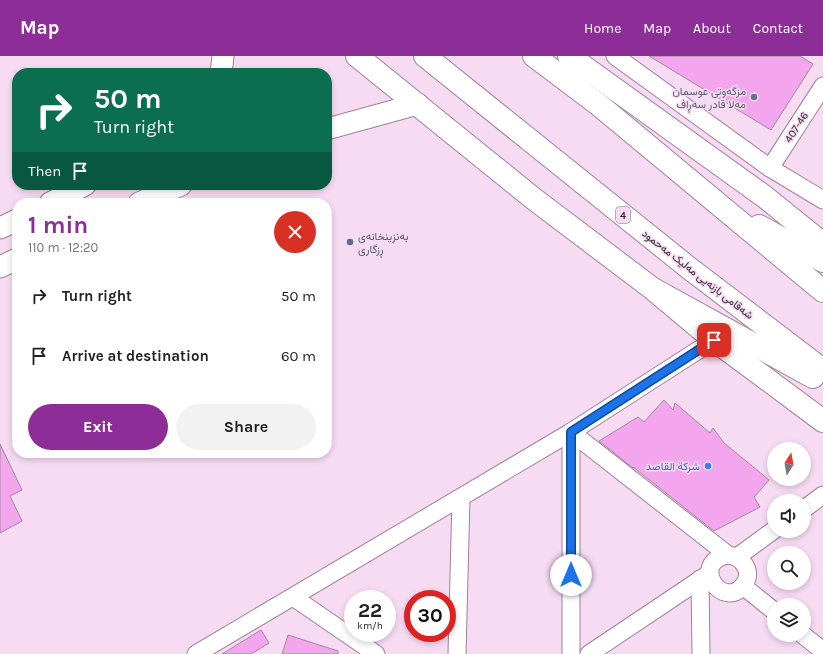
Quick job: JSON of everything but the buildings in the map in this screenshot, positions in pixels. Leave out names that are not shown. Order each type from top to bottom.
[{"type":"main road","points":[[357,56],[534,199],[653,289],[714,340],[823,421]]},
{"type":"main road","name":"شەقامی بازنەیی مەلیک مەحمود","points":[[424,56],[689,268],[823,370]]},
{"type":"main road","points":[[534,56],[600,105],[823,291]]},
{"type":"main road","points":[[570,56],[764,197],[823,244]]},
{"type":"main road","points":[[716,202],[823,261]]},
{"type":"main road","points":[[653,289],[823,382]]},
{"type":"street","points":[[222,68],[223,56]]},
{"type":"street","points":[[620,58],[770,168],[823,200]]},
{"type":"street","name":"407-46","points":[[770,168],[823,86]]},
{"type":"street","points":[[332,128],[418,104]]},
{"type":"street","points":[[60,198],[75,190]]},
{"type":"street","points":[[151,198],[169,190]]},
{"type":"street","points":[[0,228],[12,222]]},
{"type":"street","points":[[0,267],[12,261]]},
{"type":"street","points":[[196,654],[571,432],[714,340]]},
{"type":"street","points":[[571,432],[732,556],[744,563],[747,568],[748,575],[743,586],[733,592],[721,591],[705,576]]},
{"type":"street","points":[[571,432],[571,654]]},
{"type":"street","points":[[811,504],[823,495]]},
{"type":"street","points":[[457,654],[461,498]]},
{"type":"street","points":[[589,654],[705,576],[716,559],[722,556],[732,556],[767,534]]},
{"type":"street","points":[[701,654],[705,576]]},
{"type":"street","points":[[743,586],[767,605]]},
{"type":"street","points":[[293,597],[376,654]]},
{"type":"street","points":[[810,642],[818,650]]},
{"type":"place","name":"مزگەوتی عوسمان مەلا قادر سەڕاف","points":[[754,97]]},
{"type":"place","name":"بەنزینخانەی ڕزگاری","points":[[350,242]]},
{"type":"place","name":"شركة القاصد","points":[[708,466]]},
{"type":"route","points":[[571,575],[571,432],[714,340]]}]
